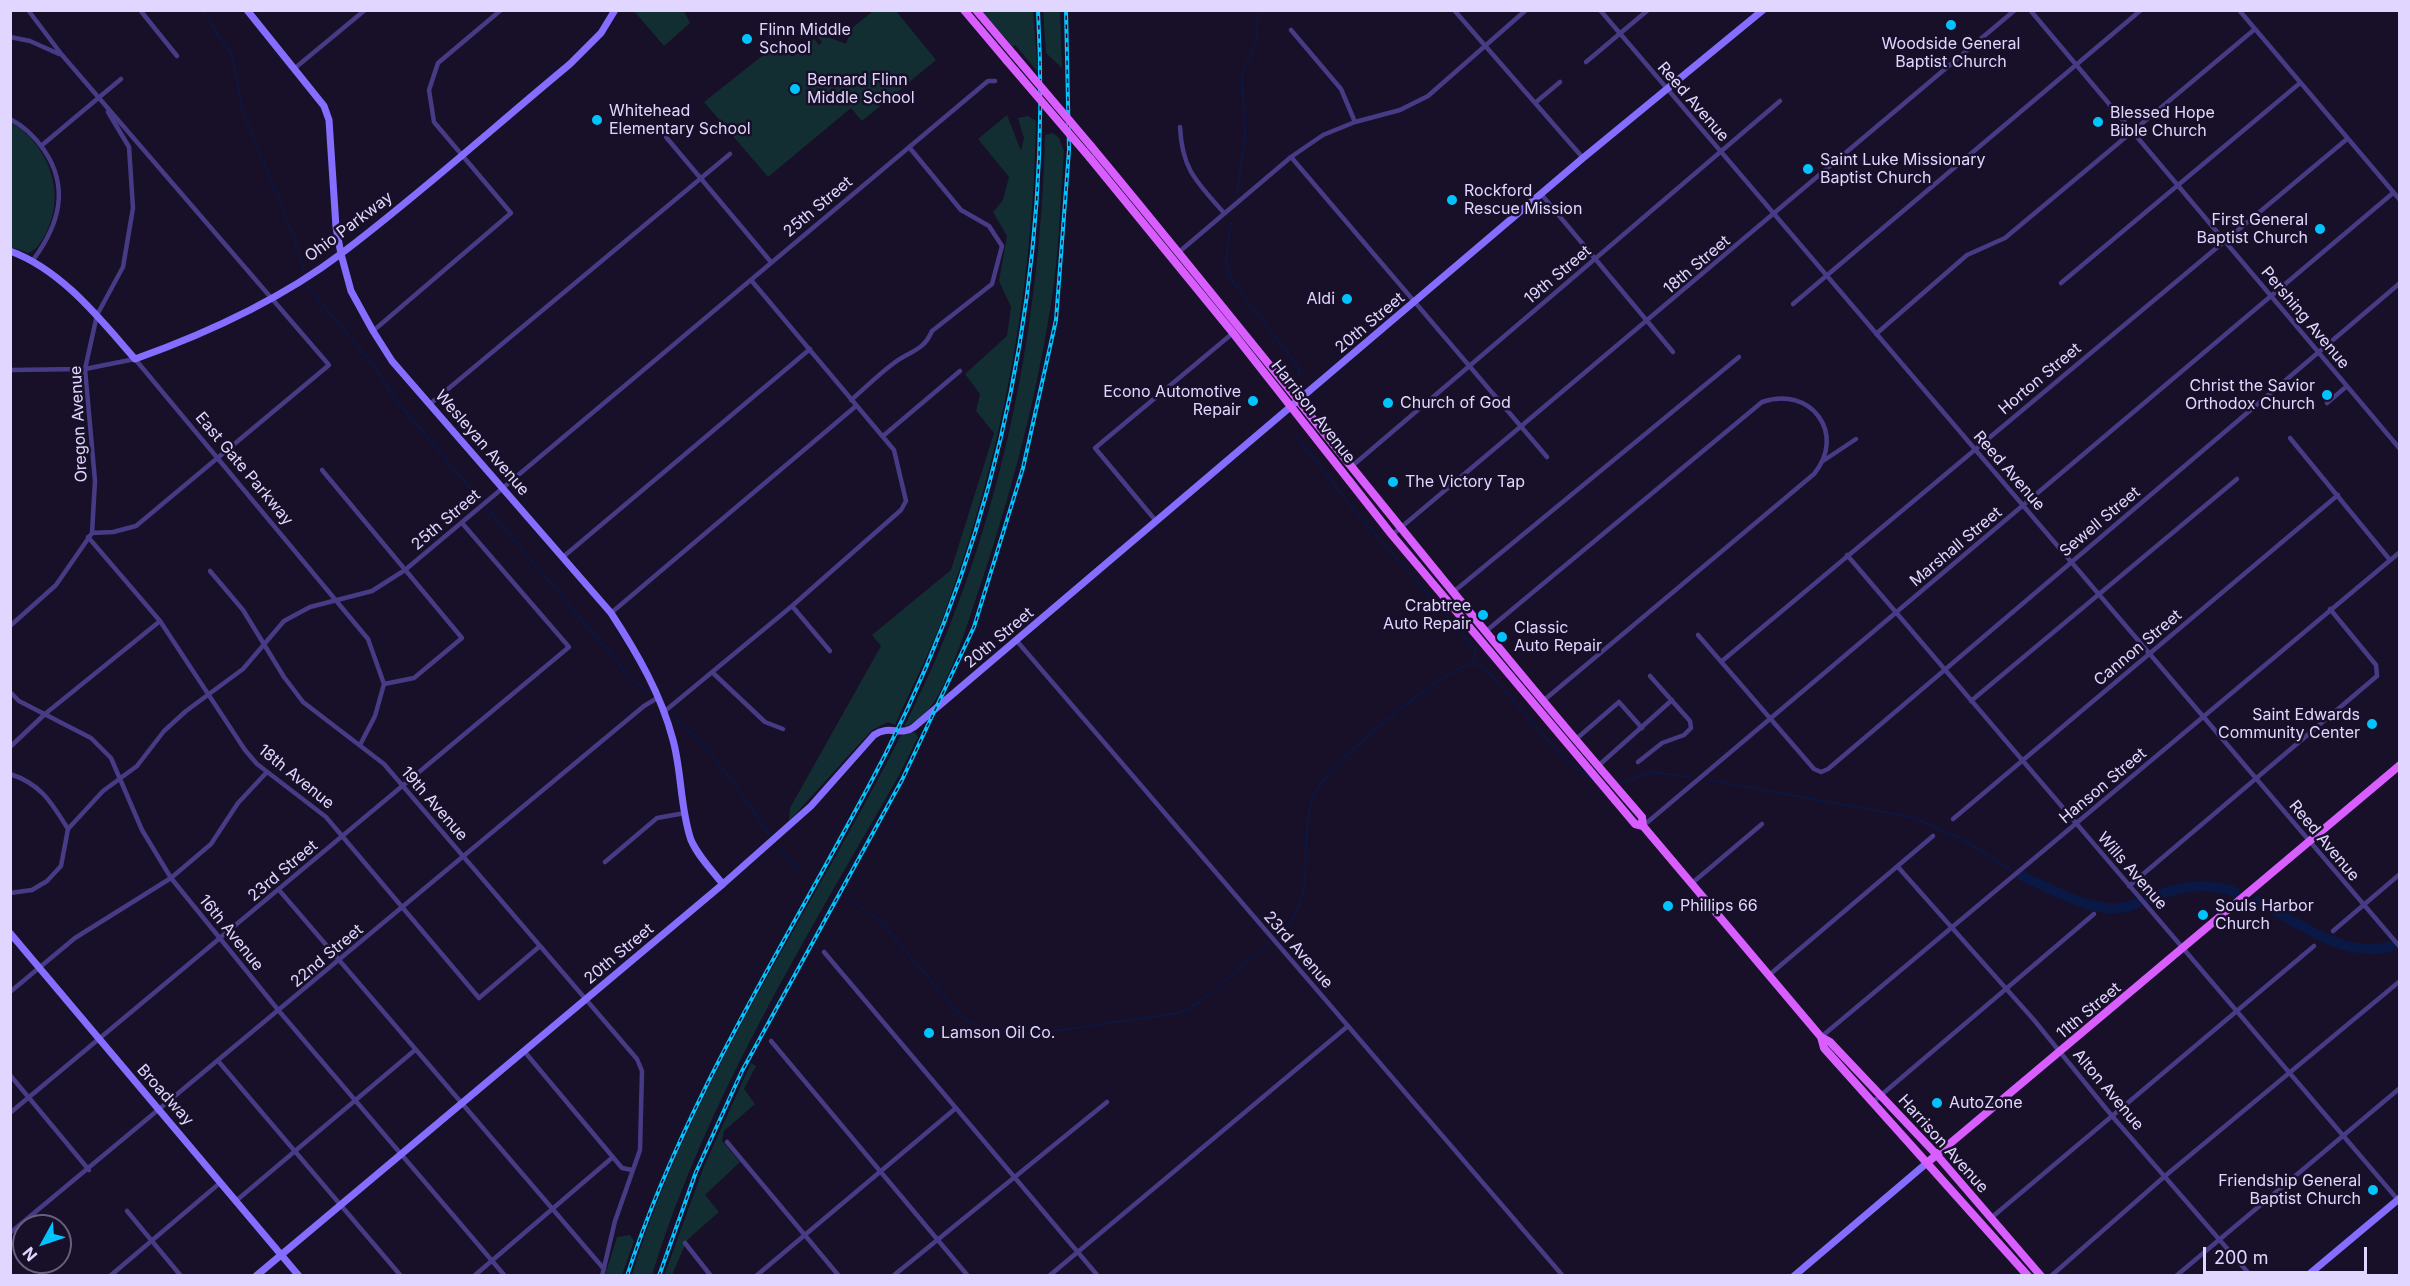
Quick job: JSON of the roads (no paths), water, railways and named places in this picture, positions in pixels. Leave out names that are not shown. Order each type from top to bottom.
[{"type":"main road","name":"Harrison Avenue","points":[[964,10],[1091,146],[1300,400],[1452,593],[1482,635],[1635,824],[1643,826]]},
{"type":"main road","name":"Harrison Avenue","points":[[976,10],[1010,58],[1233,333],[1392,535],[1543,701],[1642,817],[1643,826],[1821,1037],[1830,1042],[1936,1154],[2041,1275]]},
{"type":"main road","name":"11th Street","points":[[1928,1161],[2184,949],[2400,765]]},
{"type":"main road","name":"Harrison Avenue","points":[[1821,1037],[1824,1048],[1928,1161],[2028,1275]]},
{"type":"street","points":[[10,626],[56,585],[90,535],[135,526],[329,365],[62,55],[28,10]]},
{"type":"street","points":[[140,10],[177,56]]},
{"type":"street","name":"Wesleyan Avenue","points":[[247,10],[324,106],[329,120],[336,227],[340,254],[351,291],[393,361],[611,613],[659,697],[674,741],[685,813],[692,841],[707,866],[723,884]]},
{"type":"street","points":[[295,68],[365,10]]},
{"type":"street","points":[[373,331],[511,213],[434,122],[429,90],[438,63],[501,10]]},
{"type":"street","name":"Ohio Parkway","points":[[10,370],[85,369],[135,359],[202,335],[270,298],[340,254],[461,155],[570,64],[601,33],[615,10]]},
{"type":"street","points":[[1454,10],[1583,158]]},
{"type":"street","points":[[1179,252],[1291,158],[1323,135],[1355,122],[1401,110],[1428,96],[1526,10]]},
{"type":"street","name":"Reed Avenue","points":[[1600,10],[1773,216],[2400,947]]},
{"type":"street","points":[[1586,62],[1648,10]]},
{"type":"street","name":"20th Street","points":[[256,1275],[723,884],[811,806],[874,735],[887,728],[910,730],[1583,158],[1668,91],[1763,10]]},
{"type":"street","name":"18th Street","points":[[1392,535],[1522,428],[2015,10]]},
{"type":"street","name":"Pershing Avenue","points":[[2030,10],[2133,129],[2270,297],[2319,351],[2400,449]]},
{"type":"street","points":[[1793,304],[2141,10]]},
{"type":"street","points":[[2240,10],[2400,200]]},
{"type":"street","points":[[1876,334],[1967,255],[2005,238],[2255,28]]},
{"type":"street","points":[[1291,30],[1341,89],[1355,122]]},
{"type":"street","points":[[10,37],[30,41],[62,55]]},
{"type":"street","points":[[41,146],[121,79]]},
{"type":"street","name":"25th Street","points":[[68,829],[103,791],[137,766],[164,731],[186,711],[211,695],[243,669],[284,621],[296,613],[372,591],[405,570],[988,81],[995,81]]},
{"type":"street","points":[[1535,103],[1560,82]]},
{"type":"street","points":[[2061,284],[2300,83]]},
{"type":"street","name":"Oregon Avenue","points":[[90,535],[95,482],[85,369],[97,315],[123,267],[133,208],[129,147],[99,98]]},
{"type":"street","name":"19th Street","points":[[1351,466],[1595,261],[1780,100]]},
{"type":"street","points":[[10,118],[26,129],[41,146],[55,171],[60,196],[53,228],[33,260]]},
{"type":"street","points":[[1180,127],[1181,152],[1190,173],[1224,213]]},
{"type":"street","points":[[666,137],[771,262]]},
{"type":"street","name":"Horton Street","points":[[1722,661],[2347,139]]},
{"type":"street","points":[[851,400],[896,361],[908,357],[928,341],[932,331],[992,284],[1002,246],[989,226],[961,210],[909,147]]},
{"type":"street","points":[[430,404],[730,154]]},
{"type":"street","points":[[1291,158],[1547,457]]},
{"type":"street","name":"Marshall Street","points":[[1643,826],[2393,193]]},
{"type":"street","points":[[1541,194],[1673,352]]},
{"type":"street","name":"East Gate Parkway","points":[[10,251],[33,260],[97,315],[368,639],[384,684]]},
{"type":"street","points":[[664,711],[792,606],[901,510],[906,501],[894,450],[751,280]]},
{"type":"street","name":"Sewell Street","points":[[1770,717],[1814,769],[1821,772],[1828,769],[2400,283]]},
{"type":"street","points":[[1156,521],[1095,448],[1233,333]]},
{"type":"street","points":[[563,556],[810,349]]},
{"type":"street","points":[[1452,593],[1739,357]]},
{"type":"street","points":[[883,436],[960,371]]},
{"type":"street","points":[[2327,403],[2347,386]]},
{"type":"street","points":[[1482,635],[1762,402],[1787,397],[1807,404],[1814,411],[1827,440],[1823,461]]},
{"type":"street","points":[[611,613],[856,406]]},
{"type":"street","points":[[2290,438],[2390,560]]},
{"type":"street","points":[[1543,701],[1814,474],[1823,461],[1856,439]]},
{"type":"street","points":[[322,470],[462,638],[414,678],[384,684],[375,716],[360,743]]},
{"type":"street","points":[[1971,701],[2237,479]]},
{"type":"street","name":"Cannon Street","points":[[1953,819],[2338,495]]},
{"type":"street","name":"23rd Street","points":[[10,1113],[569,646],[462,523]]},
{"type":"street","name":"18th Avenue","points":[[90,535],[160,621],[211,695],[245,750],[267,772],[311,802],[344,836],[479,998],[540,945]]},
{"type":"street","name":"Hanson Street","points":[[1821,1037],[2400,552]]},
{"type":"street","name":"Wills Avenue","points":[[1847,555],[2399,1199]]},
{"type":"street","name":"19th Avenue","points":[[210,571],[243,610],[266,644],[284,677],[303,702],[360,743],[403,786],[637,1059],[642,1071],[642,1134],[640,1150],[632,1170]]},
{"type":"street","points":[[792,606],[830,651]]},
{"type":"street","points":[[2129,886],[2377,676],[2376,665],[2330,609]]},
{"type":"street","points":[[10,747],[45,714],[160,621]]},
{"type":"street","points":[[1698,634],[1770,717]]},
{"type":"street","name":"23rd Avenue","points":[[1016,640],[1563,1275]]},
{"type":"street","points":[[712,672],[765,722],[783,729]]},
{"type":"street","points":[[1638,762],[1662,743],[1684,735],[1690,728],[1690,721],[1650,676]]},
{"type":"street","name":"16th Avenue","points":[[10,692],[19,701],[91,738],[111,758],[142,830],[171,878],[279,1011],[505,1275]]},
{"type":"street","name":"22nd Street","points":[[10,1233],[162,1110],[644,706],[659,697]]},
{"type":"street","points":[[1598,766],[1672,700]]},
{"type":"street","points":[[1575,740],[1619,702],[1642,728]]},
{"type":"street","points":[[10,992],[75,938],[171,878],[211,844],[238,804],[267,772]]},
{"type":"street","points":[[10,774],[30,781],[52,803],[68,829],[61,866],[50,879],[32,890],[10,893]]},
{"type":"street","points":[[605,862],[657,818],[685,813]]},
{"type":"street","points":[[1691,884],[1762,824]]},
{"type":"street","points":[[1768,976],[1933,836]]},
{"type":"street","name":"Alton Avenue","points":[[1898,867],[2061,1052],[2112,1116],[2251,1275]]},
{"type":"street","points":[[2333,931],[2400,874]]},
{"type":"street","points":[[279,890],[604,1269]]},
{"type":"street","points":[[1873,1102],[2094,914]]},
{"type":"street","name":"Broadway","points":[[10,933],[162,1110],[299,1275]]},
{"type":"street","points":[[1991,1218],[2314,946]]},
{"type":"street","points":[[824,952],[1098,1275]]},
{"type":"street","points":[[2050,1275],[2165,1176],[2400,981]]},
{"type":"street","points":[[1049,1275],[1348,1026]]},
{"type":"street","points":[[771,1041],[968,1275]]},
{"type":"street","points":[[237,1200],[415,1050]]},
{"type":"street","points":[[524,1052],[622,1167],[632,1170],[602,1275]]},
{"type":"street","points":[[219,1062],[401,1275]]},
{"type":"street","points":[[10,1075],[89,1170]]},
{"type":"street","points":[[2176,1275],[2400,1088]]},
{"type":"street","points":[[893,1275],[1107,1102]]},
{"type":"street","points":[[756,1275],[956,1108]]},
{"type":"street","points":[[727,1142],[839,1275]]},
{"type":"street","points":[[474,1275],[614,1157]]},
{"type":"street","name":"11th Street","points":[[1794,1275],[1928,1161]]},
{"type":"street","points":[[111,1275],[222,1182]]},
{"type":"street","points":[[2307,1275],[2399,1199]]},
{"type":"street","points":[[127,1211],[181,1275]]},
{"type":"street","points":[[685,1244],[711,1275]]},
{"type":"waterway","points":[[202,10],[232,56],[242,109],[292,232],[304,269]]},
{"type":"waterway","points":[[1237,194],[1245,136],[1242,74],[1257,40],[1258,10]]},
{"type":"waterway","points":[[1231,222],[1226,259],[1231,279],[1298,367],[1300,376]]},
{"type":"waterway","points":[[307,286],[372,363],[396,400],[481,501]]},
{"type":"waterway","points":[[1293,431],[1346,500],[1476,650],[1473,662]]},
{"type":"waterway","points":[[487,508],[630,677],[649,693]]},
{"type":"waterway","points":[[1277,937],[1291,921],[1300,905],[1306,869],[1309,814],[1314,795],[1322,782],[1386,720],[1438,682],[1458,669],[1473,663]]},
{"type":"waterway","points":[[1474,664],[1484,667],[1564,758],[1593,780]]},
{"type":"waterway","points":[[673,716],[714,758],[771,837]]},
{"type":"waterway","points":[[1621,783],[1652,772],[1690,777]]},
{"type":"waterway","points":[[1709,780],[1911,817],[1960,838],[2011,870]]},
{"type":"waterway","points":[[779,848],[802,872]]},
{"type":"waterway","points":[[2022,876],[2094,906],[2124,908],[2137,903]]},
{"type":"waterway","points":[[2149,898],[2170,891],[2202,886],[2235,892]]},
{"type":"waterway","points":[[852,901],[877,918],[964,1019],[983,1029],[1013,1034],[1054,1031],[1179,1013],[1199,1003],[1270,942]]},
{"type":"waterway","points":[[2257,901],[2339,944],[2374,949],[2391,946]]},
{"type":"railway","points":[[627,1276],[652,1207],[712,1074],[886,753],[926,666],[961,577],[989,485],[1011,392],[1027,297],[1036,202],[1040,106],[1038,10]]},
{"type":"railway","points":[[659,1276],[696,1172],[742,1071],[902,780],[974,627],[1023,468],[1056,320],[1069,150],[1066,10]]},
{"type":"place","name":"Woodside General Baptist Church","points":[[1951,25]]},
{"type":"place","name":"Flinn Middle School","points":[[747,39]]},
{"type":"place","name":"Bernard Flinn Middle School","points":[[795,89]]},
{"type":"place","name":"Whitehead Elementary School","points":[[597,120]]},
{"type":"place","name":"Blessed Hope Bible Church","points":[[2098,122]]},
{"type":"place","name":"Saint Luke Missionary Baptist Church","points":[[1808,169]]},
{"type":"place","name":"Rockford Rescue Mission","points":[[1452,200]]},
{"type":"place","name":"First General Baptist Church","points":[[2320,229]]},
{"type":"place","name":"Aldi","points":[[1347,299]]},
{"type":"place","name":"Christ the Savior Orthodox Church","points":[[2327,395]]},
{"type":"place","name":"Econo Automotive Repair","points":[[1253,401]]},
{"type":"place","name":"Church of God","points":[[1388,403]]},
{"type":"place","name":"The Victory Tap","points":[[1393,482]]},
{"type":"place","name":"Crabtree Auto Repair","points":[[1483,615]]},
{"type":"place","name":"Classic Auto Repair","points":[[1502,637]]},
{"type":"place","name":"Saint Edwards Community Center","points":[[2372,724]]},
{"type":"place","name":"Phillips 66","points":[[1668,906]]},
{"type":"place","name":"Souls Harbor Church","points":[[2203,915]]},
{"type":"place","name":"Lamson Oil Co.","points":[[929,1033]]},
{"type":"place","name":"AutoZone","points":[[1937,1103]]},
{"type":"place","name":"Friendship General Baptist Church","points":[[2373,1190]]}]
